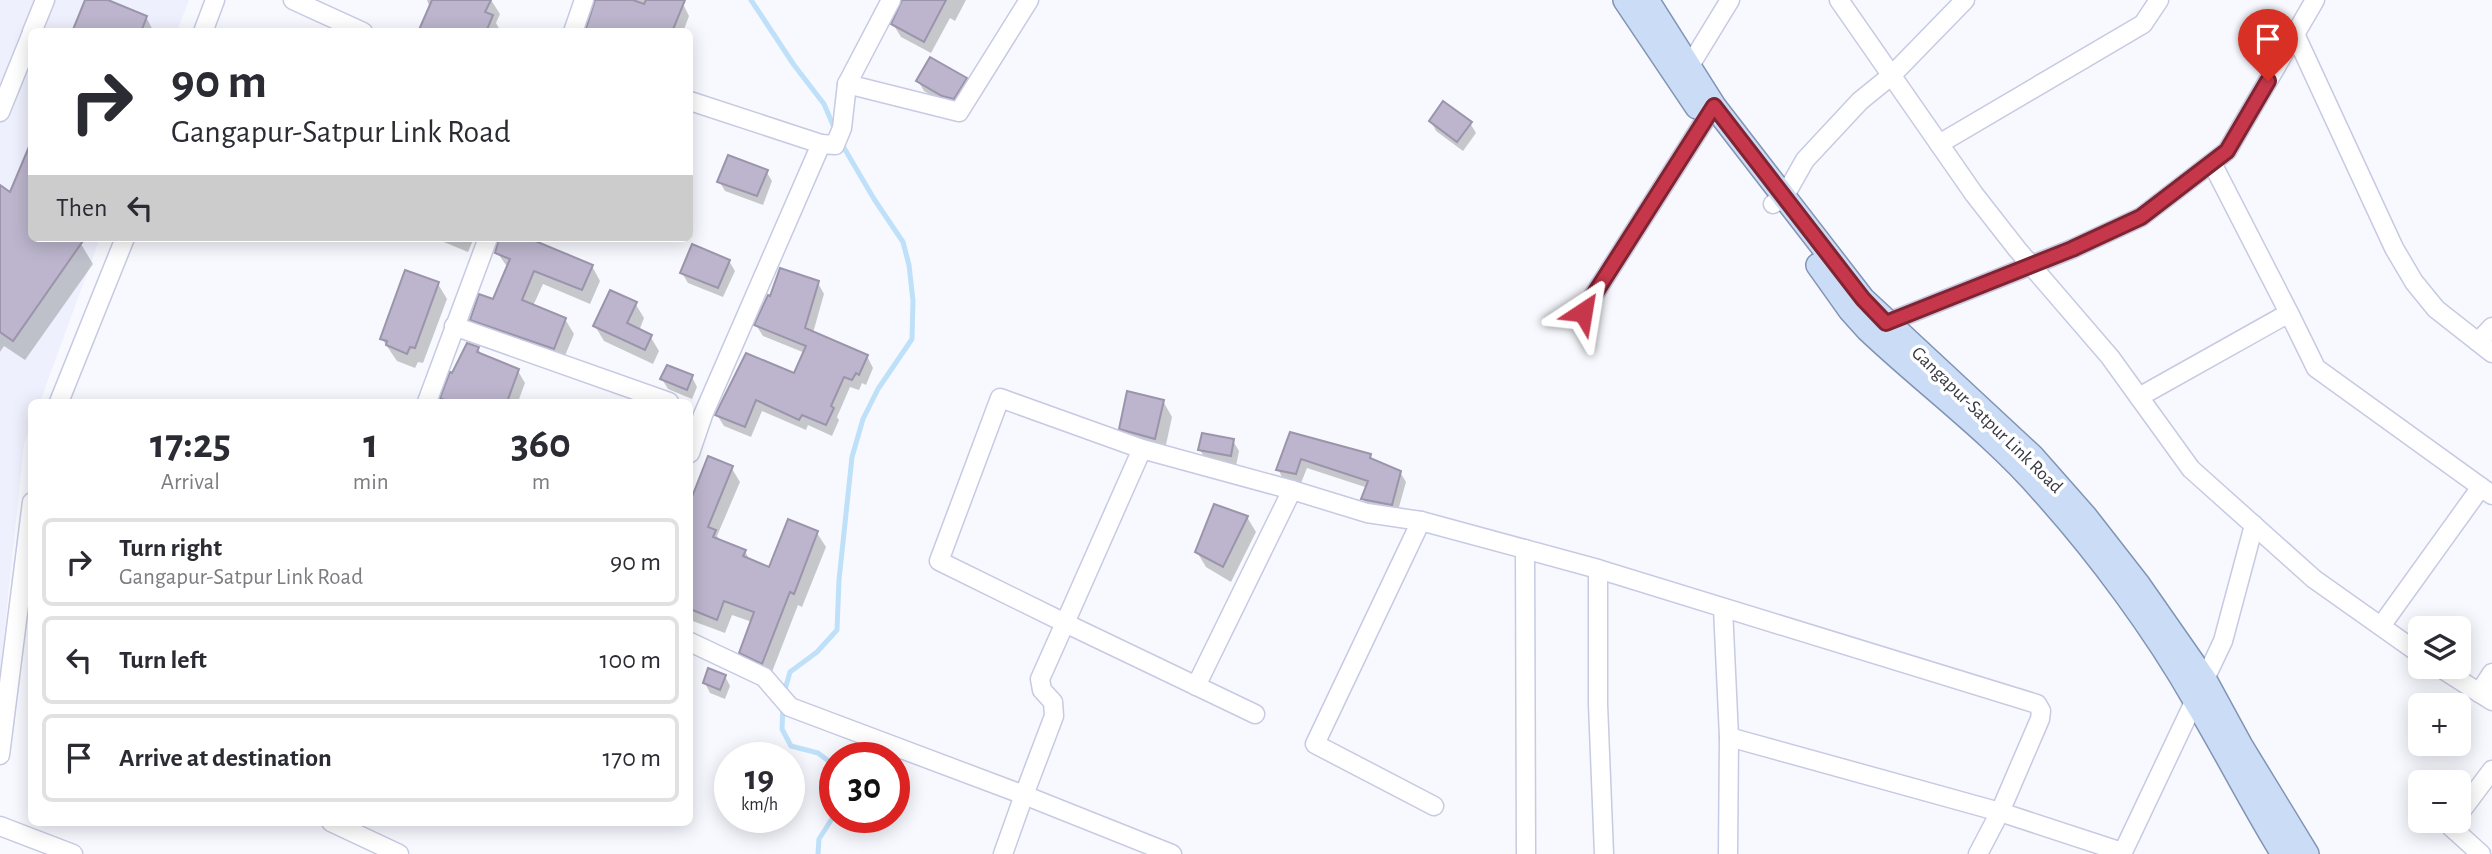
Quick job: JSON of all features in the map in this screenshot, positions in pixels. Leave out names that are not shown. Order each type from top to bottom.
[{"type":"main road","name":"Gangapur-Satpur Link Road","points":[[1625,0],[1709,113],[1863,299],[2056,481],[2138,584],[2200,690],[2275,849]]},
{"type":"main road","name":"Gangapur-Satpur Link Road","points":[[1647,0],[1689,67],[1709,113]]},
{"type":"main road","name":"Gangapur-Satpur Link Road","points":[[1779,200],[1850,310],[1868,330],[2044,492],[2241,746],[2307,854]]},
{"type":"street","points":[[34,28],[44,0]]},
{"type":"street","points":[[205,28],[215,0]]},
{"type":"street","points":[[293,0],[354,28]]},
{"type":"street","points":[[574,28],[584,0]]},
{"type":"street","points":[[693,432],[696,412],[833,139],[847,84],[891,0]]},
{"type":"street","points":[[847,84],[959,112],[1029,0]]},
{"type":"street","points":[[1689,67],[1730,0]]},
{"type":"street","points":[[1839,0],[1974,194],[2110,357],[2191,469],[2314,579],[2408,645]]},
{"type":"street","points":[[1779,200],[1805,160],[1860,101],[1892,75],[1965,0]]},
{"type":"street","points":[[1939,144],[2144,24],[2159,0]]},
{"type":"street","points":[[1886,323],[2072,249],[2141,217],[2227,151],[2315,0]]},
{"type":"street","points":[[2295,34],[2394,248],[2414,282],[2436,309],[2485,348],[2492,327]]},
{"type":"street","points":[[0,112],[28,42]]},
{"type":"street","points":[[693,102],[833,139]]},
{"type":"street","points":[[1583,312],[1709,113]]},
{"type":"street","points":[[2212,163],[2316,368],[2486,491],[2381,626]]},
{"type":"street","points":[[60,399],[123,242]]},
{"type":"street","points":[[428,399],[486,242]]},
{"type":"street","points":[[2139,397],[2289,313]]},
{"type":"street","points":[[454,326],[661,399]]},
{"type":"street","points":[[1255,714],[939,561],[1000,398],[1142,449],[1367,513],[1421,521],[1598,569],[2037,704],[2041,710],[2040,719],[2000,812],[1978,854]]},
{"type":"street","points":[[1003,854],[1054,716],[1053,702],[1042,690],[1040,679],[1142,449]]},
{"type":"street","points":[[1196,686],[1292,490]]},
{"type":"street","points":[[1421,521],[1315,744],[1434,806]]},
{"type":"street","points":[[1729,737],[2000,812],[2122,853],[2223,641],[2253,525]]},
{"type":"street","points":[[0,755],[28,534]]},
{"type":"street","points":[[1525,549],[1526,854]]},
{"type":"street","points":[[1598,569],[1598,704],[1604,854]]},
{"type":"street","points":[[1723,608],[1729,737],[1728,854]]},
{"type":"street","points":[[693,643],[764,677],[790,707],[1172,854]]},
{"type":"street","points":[[2457,679],[2485,697],[2492,673]]},
{"type":"street","points":[[2471,798],[2492,770]]},
{"type":"street","points":[[0,826],[73,854]]},
{"type":"street","points":[[340,826],[399,854]]},
{"type":"street","points":[[2456,833],[2481,854]]},
{"type":"shaded area","points":[[0,0],[189,0],[178,28],[28,28],[28,242],[99,242],[41,399],[28,399],[28,433],[24,444],[0,675]]},
{"type":"building","points":[[85,0],[108,0],[147,16],[142,28],[74,28]]},
{"type":"building","points":[[432,0],[491,0],[485,12],[493,15],[488,28],[420,28]]},
{"type":"building","points":[[595,0],[633,0],[644,4],[646,0],[685,0],[674,28],[586,28]]},
{"type":"building","points":[[902,0],[946,0],[924,42],[891,24]]},
{"type":"building","points":[[930,57],[967,78],[954,99],[942,96],[916,81]]},
{"type":"building","points":[[1443,101],[1472,122],[1457,142],[1429,121]]},
{"type":"building","points":[[28,149],[28,242],[82,242],[13,341],[0,332],[0,185],[10,192]]},
{"type":"building","points":[[728,155],[768,170],[757,196],[717,182]]},
{"type":"building","points":[[498,242],[538,242],[593,265],[582,290],[534,271],[522,300],[566,318],[554,349],[470,320],[479,294],[493,299],[510,259],[495,253]]},
{"type":"building","points":[[692,244],[730,260],[718,288],[680,273]]},
{"type":"building","points":[[780,268],[819,281],[805,328],[868,355],[859,375],[856,373],[852,380],[844,377],[826,425],[802,415],[799,420],[756,400],[745,427],[715,415],[746,353],[794,373],[806,346],[754,325],[768,295],[770,296]]},
{"type":"building","points":[[405,270],[439,282],[415,348],[410,347],[407,354],[386,345],[387,341],[380,339]]},
{"type":"building","points":[[610,290],[637,302],[627,323],[652,335],[645,350],[593,326]]},
{"type":"building","points":[[467,343],[479,347],[477,352],[519,369],[508,399],[440,398],[450,372],[452,373]]},
{"type":"building","points":[[667,365],[693,375],[687,390],[660,379]]},
{"type":"building","points":[[1127,391],[1164,400],[1155,439],[1119,429]]},
{"type":"building","points":[[1290,432],[1371,454],[1370,458],[1401,471],[1392,505],[1361,499],[1368,481],[1301,459],[1296,474],[1276,470]]},
{"type":"building","points":[[1202,433],[1234,439],[1231,456],[1198,450]]},
{"type":"building","points":[[708,456],[733,466],[708,527],[716,530],[713,537],[746,550],[743,556],[769,567],[788,519],[818,531],[794,594],[790,592],[762,664],[739,653],[754,612],[724,601],[717,620],[693,610],[693,494]]},
{"type":"building","points":[[1214,504],[1248,516],[1223,567],[1195,552]]},
{"type":"building","points":[[708,668],[726,675],[720,690],[703,683]]},
{"type":"waterway","points":[[751,0],[794,65],[824,104],[836,132]]},
{"type":"waterway","points":[[784,693],[790,672],[817,652],[837,630],[839,580],[852,457],[863,419],[878,389],[912,339],[913,301],[903,242],[840,141]]},
{"type":"waterway","points":[[783,706],[782,729],[791,746],[819,754]]},
{"type":"waterway","points":[[818,854],[819,839],[823,833]]},
{"type":"route","points":[[1583,312],[1714,106],[1863,299],[1886,323],[2072,249],[2141,217],[2227,151],[2268,81]]}]
